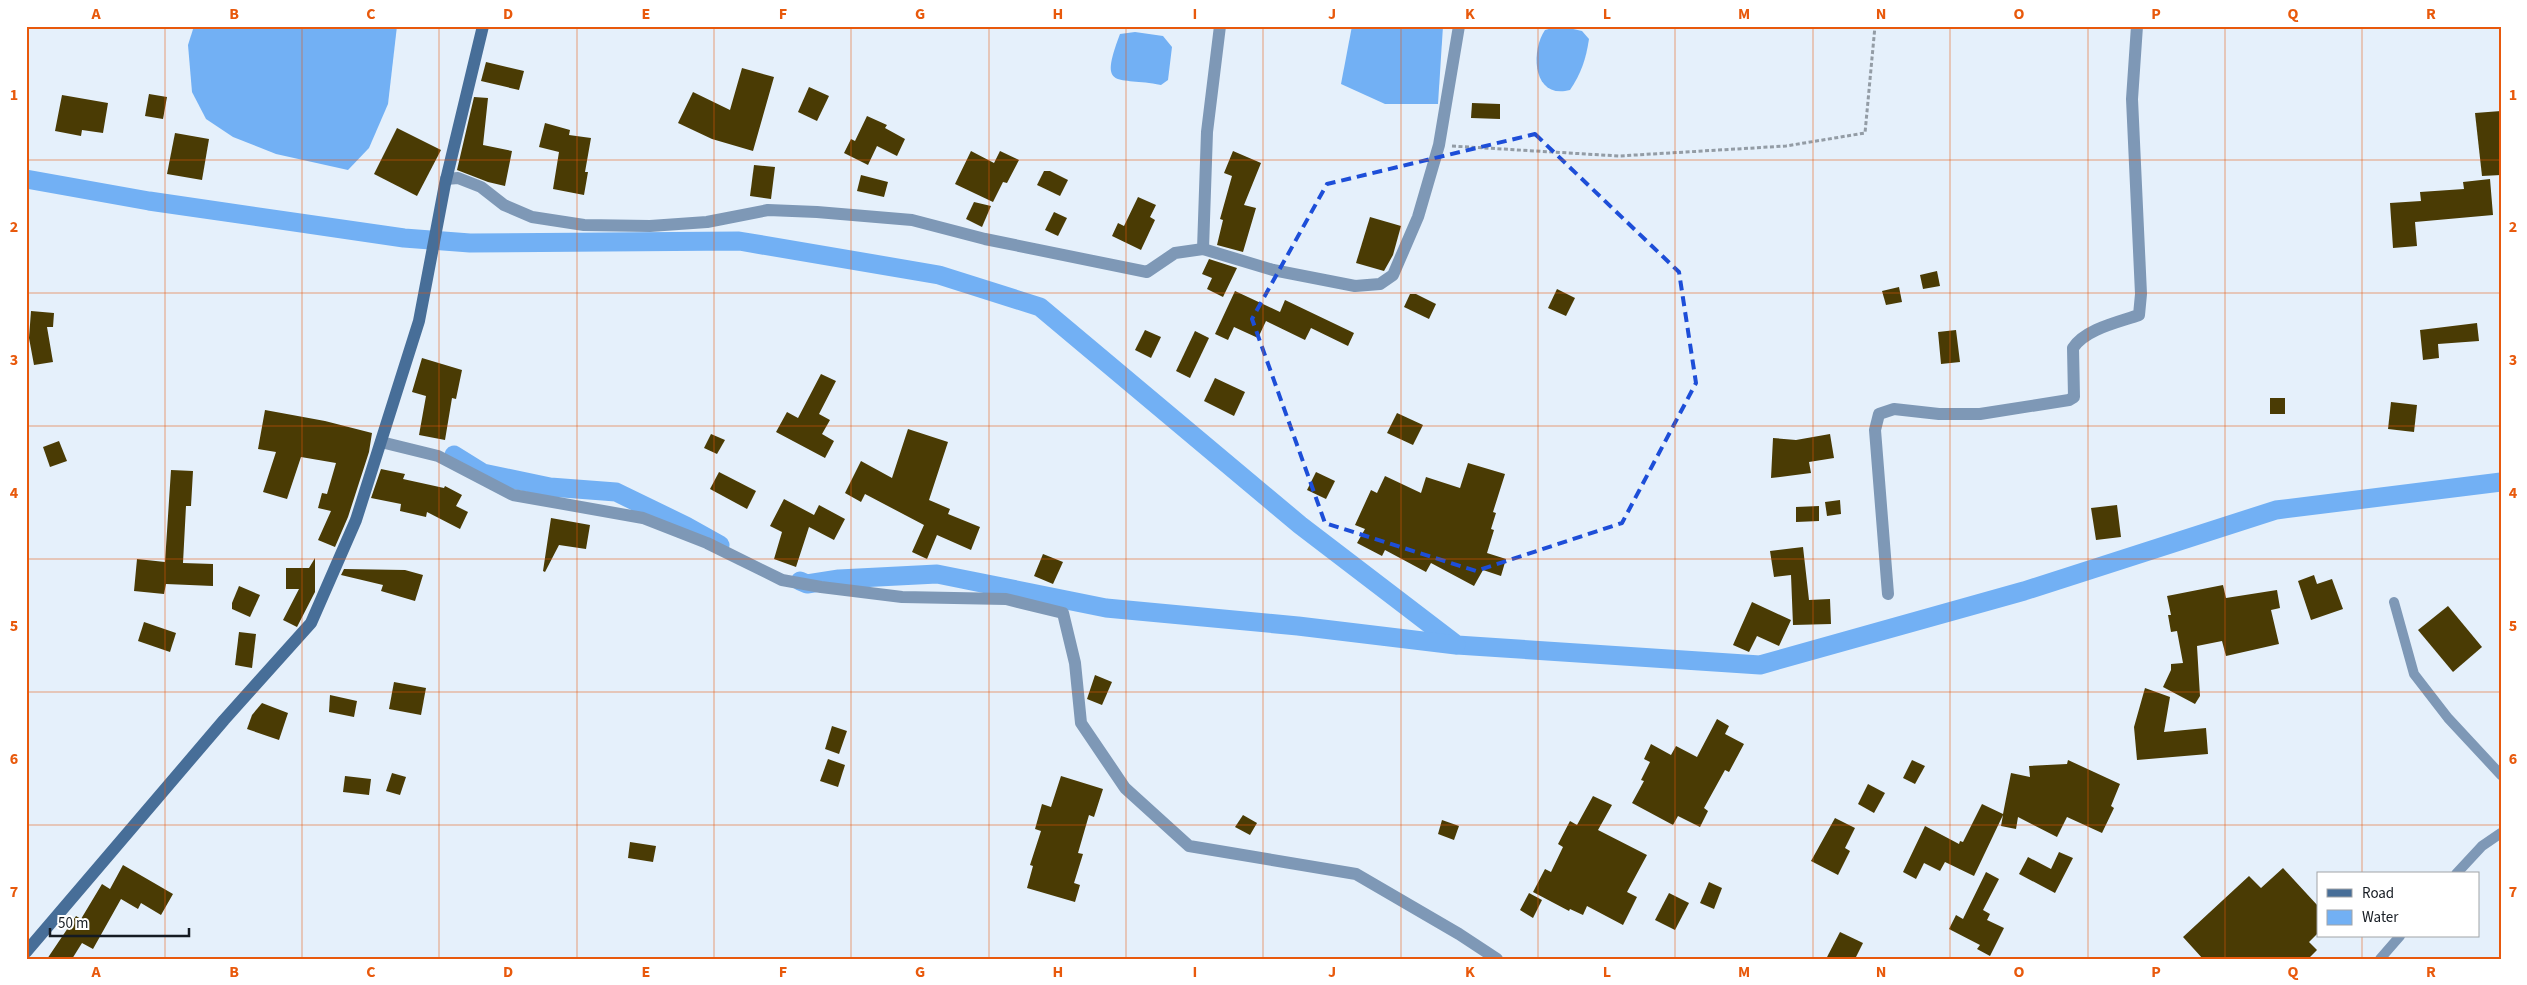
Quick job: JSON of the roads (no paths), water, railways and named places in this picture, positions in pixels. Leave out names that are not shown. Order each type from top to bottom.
[{"type":"main road","points":[[26,952],[224,720],[311,623],[356,520],[420,321],[446,181],[483,26]]},
{"type":"street","points":[[1203,249],[1207,132],[1220,26]]},
{"type":"street","points":[[446,181],[458,178],[481,187],[504,205],[532,217],[584,225],[650,226],[707,222],[768,210],[836,213],[912,220],[985,239],[1147,272],[1175,253],[1203,249],[1273,270],[1355,286],[1380,284],[1393,275],[1418,217],[1439,145],[1459,26]]},
{"type":"street","points":[[1888,594],[1875,430],[1879,414],[1894,409],[1939,414],[1980,414],[2068,400],[2074,396],[2073,348],[2077,341],[2089,334],[2140,315],[2141,294],[2132,99],[2137,26]]},
{"type":"street","points":[[381,442],[438,456],[512,495],[643,518],[707,543],[782,580],[902,597],[1006,599],[1063,613],[1075,663],[1082,723],[1125,788],[1189,846],[1356,874],[1460,934],[1497,959]]},
{"type":"lane","points":[[2394,602],[2414,674],[2448,718],[2501,775]]},
{"type":"lane","points":[[2458,872],[2482,846],[2501,833]]},
{"type":"lane","points":[[2380,959],[2398,938]]},
{"type":"water","points":[[194,26],[397,26],[388,104],[369,148],[348,170],[276,154],[233,137],[206,119],[192,92],[188,45]]},
{"type":"water","points":[[1352,26],[1443,26],[1438,104],[1385,104],[1341,84]]},
{"type":"water","points":[[1560,26],[1582,31],[1589,39],[1582,66],[1574,84],[1570,90],[1558,91],[1548,88],[1542,81],[1538,72],[1537,50],[1545,30]]},
{"type":"water","points":[[1135,32],[1163,36],[1172,47],[1168,80],[1161,85],[1123,80],[1116,78],[1112,73],[1111,65],[1120,34]]},
{"type":"waterway","points":[[26,179],[149,201],[404,238],[470,243],[739,241],[939,275],[1040,307],[1300,525],[1457,645],[1760,665],[2024,591],[2276,510],[2501,482]]},
{"type":"waterway","points":[[454,455],[483,473],[550,487],[616,492],[720,545]]},
{"type":"waterway","points":[[800,581],[807,584],[839,579],[937,574],[1106,608],[1298,626],[1456,645]]}]
